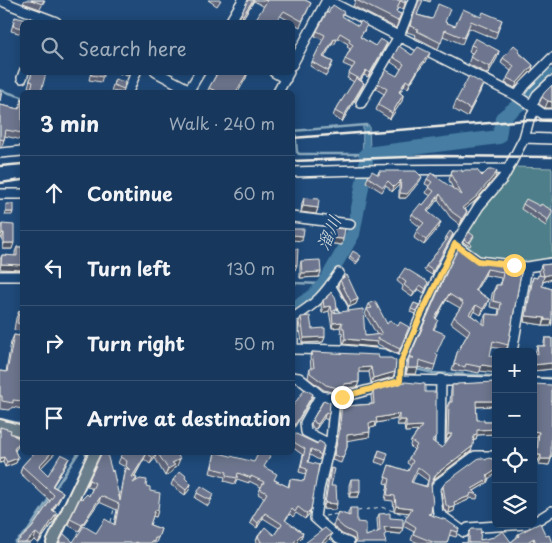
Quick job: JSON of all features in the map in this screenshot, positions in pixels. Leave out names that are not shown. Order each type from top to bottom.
[{"type":"main road","points":[[0,425],[20,430]]},
{"type":"main road","points":[[52,543],[94,455]]},
{"type":"street","points":[[0,0],[36,18]]},
{"type":"street","points":[[231,20],[244,0]]},
{"type":"street","points":[[295,59],[327,0],[527,103],[543,114],[552,114]]},
{"type":"street","points":[[361,103],[399,36],[413,0]]},
{"type":"street","points":[[400,381],[400,365],[420,317],[455,244],[478,206],[508,169],[524,138],[529,120],[525,85],[552,58]]},
{"type":"street","points":[[129,90],[135,75]]},
{"type":"street","points":[[161,75],[187,90]]},
{"type":"street","points":[[190,90],[198,75]]},
{"type":"street","points":[[279,90],[287,76]]},
{"type":"street","points":[[527,103],[552,81]]},
{"type":"street","points":[[524,138],[552,139]]},
{"type":"street","points":[[0,153],[20,151]]},
{"type":"street","points":[[295,172],[508,169]]},
{"type":"street","points":[[0,194],[20,194]]},
{"type":"street","points":[[295,217],[350,224]]},
{"type":"street","points":[[455,244],[478,261],[527,267],[552,263]]},
{"type":"street","points":[[513,348],[527,267]]},
{"type":"street","points":[[295,317],[321,298],[339,272]]},
{"type":"street","points":[[0,276],[20,276]]},
{"type":"street","points":[[330,285],[342,308]]},
{"type":"street","points":[[295,349],[343,350],[384,354],[400,365]]},
{"type":"street","points":[[295,377],[299,378],[320,396],[335,398],[400,381],[441,379],[492,382]]},
{"type":"street","points":[[440,444],[441,379]]},
{"type":"street","points":[[537,383],[552,384]]},
{"type":"street","points":[[320,396],[305,423],[306,432],[330,444]]},
{"type":"street","points":[[335,398],[330,444],[319,489],[315,518],[339,539],[349,543]]},
{"type":"street","points":[[492,456],[475,456],[435,489],[438,513],[464,532],[468,528],[492,526]]},
{"type":"street","points":[[537,520],[552,511]]},
{"type":"path","points":[[315,518],[382,507],[390,511],[416,517]]},
{"type":"path","points":[[111,524],[114,509]]},
{"type":"green space","points":[[512,167],[552,168],[552,261],[527,265],[477,258],[457,243]]},
{"type":"water","points":[[363,125],[369,125],[371,172],[362,172]]},
{"type":"building","points":[[31,0],[44,0],[42,4]]},
{"type":"building","points":[[248,0],[253,0],[243,15],[241,14]]},
{"type":"building","points":[[264,0],[305,0],[311,3],[302,21],[284,11],[277,20],[255,20],[267,1]]},
{"type":"building","points":[[356,0],[406,0],[405,3],[400,1],[396,12],[401,14],[398,21]]},
{"type":"building","points":[[419,0],[423,0],[417,15],[433,18],[438,4],[450,9],[445,22],[455,26],[463,9],[481,17],[483,12],[502,20],[497,32],[471,21],[464,38],[445,30],[441,43],[410,26]]},
{"type":"building","points":[[333,5],[344,12],[342,16],[358,26],[361,21],[367,25],[360,37],[375,46],[380,39],[387,43],[370,73],[366,70],[360,79],[349,73],[355,64],[345,59],[353,45],[349,42],[350,39],[340,33],[323,57],[333,62],[328,71],[312,62],[325,35],[317,31]]},
{"type":"building","points":[[15,17],[27,20],[20,20],[20,28],[13,26]]},
{"type":"building","points":[[475,38],[499,51],[490,67],[470,57],[476,47],[471,45]]},
{"type":"building","points":[[514,45],[520,50],[518,52],[533,65],[517,83],[507,78],[514,66],[503,58]]},
{"type":"building","points":[[399,46],[412,55],[418,47],[430,53],[410,83],[406,80],[399,92],[403,95],[392,113],[378,105],[387,89],[378,83],[386,70],[397,76],[404,64],[393,57]]},
{"type":"building","points":[[31,75],[45,75],[42,90],[31,90],[33,82],[30,81]]},
{"type":"building","points":[[216,75],[246,75],[237,90],[214,90],[209,88]]},
{"type":"building","points":[[469,76],[483,84],[470,109],[456,101]]},
{"type":"building","points":[[356,78],[364,83],[344,116],[335,111]]},
{"type":"building","points":[[115,79],[125,82],[124,89],[113,85]]},
{"type":"building","points":[[552,85],[552,102],[542,97]]},
{"type":"building","points":[[0,105],[19,109],[20,106],[20,133],[6,130],[4,140],[0,139]]},
{"type":"building","points":[[452,170],[462,170],[462,172],[465,170],[477,170],[482,176],[488,170],[495,170],[497,172],[477,196],[462,208],[467,211],[462,219],[452,212],[440,194],[427,211],[441,222],[426,240],[416,232],[424,223],[412,214],[421,203],[423,205],[434,191],[428,187],[432,182],[427,179],[431,173],[462,195],[451,175]]},
{"type":"building","points":[[372,171],[379,175],[379,171],[416,171],[422,177],[407,194],[400,193],[401,180],[394,187],[388,181],[383,187],[368,177]]},
{"type":"building","points":[[304,198],[319,199],[318,208],[303,206]]},
{"type":"building","points":[[526,199],[552,210],[548,220],[523,204]]},
{"type":"building","points":[[6,204],[13,204],[13,212],[6,212]]},
{"type":"building","points":[[2,224],[14,225],[14,243],[4,243]]},
{"type":"building","points":[[331,228],[345,229],[343,239],[330,238]]},
{"type":"building","points":[[295,229],[304,229],[303,236],[295,235]]},
{"type":"building","points":[[450,231],[453,234],[433,271],[426,266],[448,238],[446,237]]},
{"type":"building","points":[[469,232],[474,236],[469,242],[471,244],[464,240]]},
{"type":"building","points":[[17,247],[20,247],[20,265],[1,264],[2,255],[17,256]]},
{"type":"building","points":[[459,247],[484,264],[485,262],[522,267],[508,345],[493,341],[490,356],[492,356],[492,366],[482,365],[481,367],[466,364],[465,367],[454,364],[457,353],[470,330],[454,317],[463,304],[449,294],[435,318],[438,320],[433,329],[445,334],[436,354],[438,355],[435,365],[419,360],[418,368],[408,368],[409,358],[414,358],[410,356]],"holes":[[[487,269],[503,272],[501,285],[496,285],[493,301],[501,303],[499,315],[486,314],[485,325],[469,314],[476,305],[483,309],[489,299],[475,290]]]},
{"type":"building","points":[[295,249],[298,249],[297,265],[295,265]]},
{"type":"building","points":[[353,251],[361,256],[357,262],[350,256]]},
{"type":"building","points":[[320,260],[321,272],[302,273],[301,261]]},
{"type":"building","points":[[552,264],[552,274],[544,276],[541,265]]},
{"type":"building","points":[[405,268],[428,282],[426,289],[420,285],[414,293],[404,285],[406,282],[399,277]]},
{"type":"building","points":[[347,275],[358,299],[351,302],[340,280]]},
{"type":"building","points":[[538,275],[544,276],[542,286],[552,289],[552,320],[526,316],[533,277],[537,278]]},
{"type":"building","points":[[331,292],[336,299],[337,309],[332,312],[331,306],[324,307],[323,300]]},
{"type":"building","points":[[375,301],[387,324],[390,320],[398,326],[400,322],[409,327],[400,349],[377,338],[378,342],[345,339],[342,322],[333,323],[332,313],[363,309],[365,336],[382,334],[367,309],[372,308],[369,304]]},
{"type":"building","points":[[414,303],[419,305],[416,311],[411,309]]},
{"type":"building","points":[[19,311],[20,311],[20,324],[17,323]]},
{"type":"building","points":[[310,316],[312,329],[325,328],[325,337],[304,338],[301,317]]},
{"type":"building","points":[[14,335],[20,336],[20,401],[13,400],[13,403],[2,401],[2,396],[0,396],[0,371],[7,372]]},
{"type":"building","points":[[545,338],[552,338],[552,363],[537,365],[537,346],[545,346]]},
{"type":"building","points":[[312,352],[378,355],[379,358],[391,358],[396,361],[395,372],[373,378],[371,367],[359,368],[359,382],[344,384],[344,386],[337,388],[326,385],[310,373],[310,368],[314,368]]},
{"type":"building","points":[[405,382],[425,384],[425,392],[436,392],[436,436],[432,441],[442,448],[452,434],[448,434],[449,402],[452,402],[452,385],[492,382],[492,401],[476,401],[477,420],[492,422],[492,429],[477,430],[477,434],[474,435],[473,446],[436,474],[431,484],[433,505],[431,513],[428,514],[446,520],[459,529],[458,532],[451,530],[447,543],[435,543],[413,534],[416,527],[405,520],[412,508],[396,506],[395,496],[387,495],[390,479],[385,477],[389,465],[408,471],[413,461],[409,458],[417,445],[411,441],[422,426],[406,427],[406,420],[399,420],[399,414],[376,418],[377,422],[369,423],[370,432],[347,435],[347,447],[343,458],[334,455],[339,434],[342,403],[346,403],[346,406],[374,404],[373,391]],"holes":[[[418,467],[429,476],[427,487],[411,482]]]},
{"type":"building","points":[[537,384],[552,385],[551,459],[541,459],[541,455],[537,455],[539,432],[537,432]]},
{"type":"building","points":[[305,389],[313,394],[295,425],[295,403]]},
{"type":"building","points":[[324,400],[330,403],[329,414],[326,412],[318,424],[313,419]]},
{"type":"building","points":[[0,427],[11,430],[10,433],[20,441],[14,449],[18,458],[7,462],[4,457],[0,458]]},
{"type":"building","points":[[295,433],[317,444],[319,441],[324,444],[321,455],[311,449],[308,462],[319,465],[311,509],[307,514],[298,507],[295,512],[292,509],[285,520],[303,533],[293,543],[263,543],[258,536],[265,527],[274,535],[282,524],[265,513],[258,523],[252,518],[267,493],[260,489],[264,482],[238,473],[237,478],[226,476],[227,472],[212,468],[214,455],[227,455],[254,462],[258,455],[270,455],[264,467],[277,474],[274,480],[289,487],[290,479],[304,481],[307,469],[301,467],[305,449],[295,443]]},
{"type":"building","points":[[379,450],[388,453],[386,460],[377,457]]},
{"type":"building","points":[[32,455],[49,455],[39,466],[48,475],[60,455],[69,458],[52,486],[63,492],[52,510],[57,513],[41,537],[36,533],[25,543],[16,543],[32,528],[54,495],[22,466]]},
{"type":"building","points":[[101,455],[107,455],[112,472],[113,470],[120,501],[126,468],[130,470],[126,466],[127,461],[120,457],[121,455],[146,455],[132,477],[137,478],[133,483],[140,479],[147,480],[146,486],[150,487],[150,491],[160,493],[158,510],[155,510],[150,525],[161,529],[158,538],[155,538],[154,542],[151,541],[150,543],[59,543],[64,534],[73,542],[84,526],[96,533],[105,519],[115,525],[119,504],[101,496],[82,525],[70,519],[80,498],[82,499],[87,494],[89,496],[95,483],[89,480]]},
{"type":"building","points":[[159,455],[178,455],[180,459],[172,463],[175,465],[168,469]]},
{"type":"building","points":[[479,458],[484,458],[485,460],[492,459],[492,473],[487,476],[489,479],[472,489],[478,495],[471,493],[470,496],[454,502],[455,507],[450,508],[446,505],[443,486]]},
{"type":"building","points":[[331,468],[335,469],[331,486],[336,486],[337,504],[325,503]]},
{"type":"building","points":[[180,471],[191,484],[186,490],[173,480]]},
{"type":"building","points":[[351,479],[360,479],[360,492],[351,492]]},
{"type":"building","points":[[201,486],[214,494],[210,500],[197,493]]},
{"type":"building","points":[[350,508],[357,508],[357,522],[366,523],[366,536],[380,531],[379,514],[390,513],[390,518],[403,519],[403,528],[384,527],[386,543],[353,543],[356,541],[355,534],[335,520],[338,512],[350,516]]},
{"type":"building","points":[[540,523],[546,536],[549,535],[552,543],[536,543],[534,538],[526,543],[469,543],[469,532],[472,529],[481,529],[480,540],[494,537],[503,531],[511,542],[519,536],[518,534],[530,528],[537,528],[537,524]]},
{"type":"building","points":[[325,528],[332,534],[322,543],[305,543]]},
{"type":"waterway","points":[[9,9],[23,14]]},
{"type":"waterway","name":"溜川","points":[[295,308],[313,296],[324,284],[353,234],[366,172],[366,154],[499,137],[502,118],[552,76]]},
{"type":"waterway","points":[[0,90],[20,96]]},
{"type":"waterway","points":[[295,131],[366,126]]},
{"type":"waterway","points":[[295,130],[297,152],[299,154],[366,154]]},
{"type":"waterway","points":[[295,283],[324,284]]},
{"type":"waterway","points":[[416,369],[433,373],[492,376]]},
{"type":"waterway","points":[[537,378],[552,378]]},
{"type":"waterway","points":[[0,419],[20,424]]},
{"type":"waterway","points":[[54,490],[77,455]]},
{"type":"waterway","points":[[46,543],[72,488]]},
{"type":"waterway","points":[[15,543],[28,531],[50,497]]},
{"type":"railway","points":[[295,138],[529,120],[552,121]]},
{"type":"railway","points":[[295,161],[437,156],[552,157]]},
{"type":"railway","points":[[0,166],[20,164]]},
{"type":"railway","points":[[0,183],[20,180]]},
{"type":"route","points":[[342,397],[400,381],[401,362],[440,272],[455,244],[478,261],[514,265]]}]
